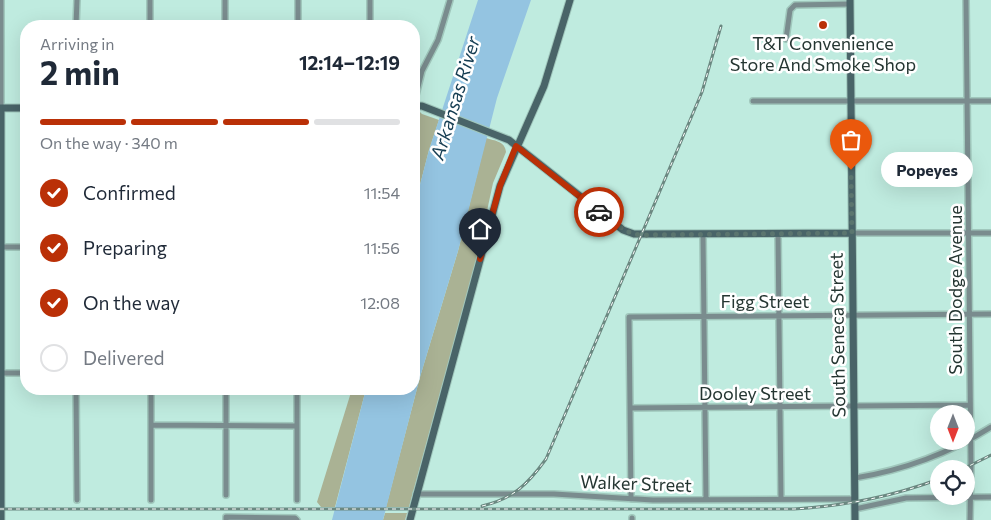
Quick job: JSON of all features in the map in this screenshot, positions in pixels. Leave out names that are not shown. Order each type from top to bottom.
[{"type":"street","points":[[1,0],[1,520]]},
{"type":"street","points":[[76,0],[76,20]]},
{"type":"street","points":[[150,0],[150,20]]},
{"type":"street","points":[[225,0],[225,20]]},
{"type":"street","points":[[298,0],[298,20]]},
{"type":"street","points":[[370,0],[370,20]]},
{"type":"street","points":[[420,82],[422,71],[438,40],[450,0]]},
{"type":"street","points":[[410,520],[500,186],[544,86],[570,0]]},
{"type":"street","name":"South Dodge Avenue","points":[[966,0],[970,405]]},
{"type":"street","points":[[786,39],[790,10],[795,5],[850,2]]},
{"type":"street","name":"South Seneca Street","points":[[850,2],[855,520]]},
{"type":"street","points":[[753,101],[991,101]]},
{"type":"street","points":[[420,106],[509,140],[623,230],[634,234],[991,233]]},
{"type":"street","points":[[1,108],[20,108]]},
{"type":"street","points":[[778,234],[781,499]]},
{"type":"street","points":[[703,235],[706,500]]},
{"type":"street","points":[[1,248],[20,247]]},
{"type":"street","name":"Figg Street","points":[[630,408],[629,317],[991,314]]},
{"type":"street","points":[[1,373],[20,373]]},
{"type":"street","points":[[76,395],[77,500]]},
{"type":"street","points":[[151,395],[151,500]]},
{"type":"street","points":[[226,395],[226,495]]},
{"type":"street","points":[[297,395],[297,500]]},
{"type":"street","name":"Dooley Street","points":[[630,408],[930,405]]},
{"type":"street","points":[[630,408],[631,499]]},
{"type":"street","points":[[151,425],[297,426]]},
{"type":"street","points":[[975,437],[991,427]]},
{"type":"street","points":[[855,478],[918,463],[947,450]]},
{"type":"street","name":"Walker Street","points":[[416,494],[554,494],[631,499],[706,500],[855,499]]},
{"type":"street","points":[[975,498],[991,497]]},
{"type":"street","points":[[855,510],[906,498],[930,498]]},
{"type":"street","name":"South Dodge Avenue","points":[[970,520],[971,505]]},
{"type":"street","points":[[226,519],[296,519]]},
{"type":"green space","points":[[420,112],[439,120],[420,185]]},
{"type":"green space","points":[[486,138],[502,144],[506,152],[493,183],[476,262],[409,507],[386,507],[415,395],[420,395],[420,377],[458,251]]},
{"type":"green space","points":[[350,395],[364,395],[335,507],[321,507],[317,502]]},
{"type":"green space","points":[[385,513],[407,513],[405,520],[383,520]]},
{"type":"water","name":"Arkansas River","points":[[478,0],[531,0],[497,98],[458,251],[420,377],[420,185],[429,150]]},
{"type":"water","points":[[364,395],[415,395],[383,520],[332,520]]},
{"type":"railway","points":[[482,506],[511,495],[533,476],[546,459],[702,92],[721,26]]},
{"type":"railway","points":[[975,463],[991,455]]},
{"type":"railway","points":[[0,509],[794,509],[831,506],[867,500],[930,482]]},
{"type":"way so far","points":[[599,212],[623,230],[640,235],[852,233],[851,170]]},
{"type":"place","name":"T&T Convenience Store And Smoke Shop","points":[[823,25]]},
{"type":"place","name":"Popeyes","points":[[851,170]]},
{"type":"route","points":[[480,259],[500,186],[516,146],[599,212]]}]
